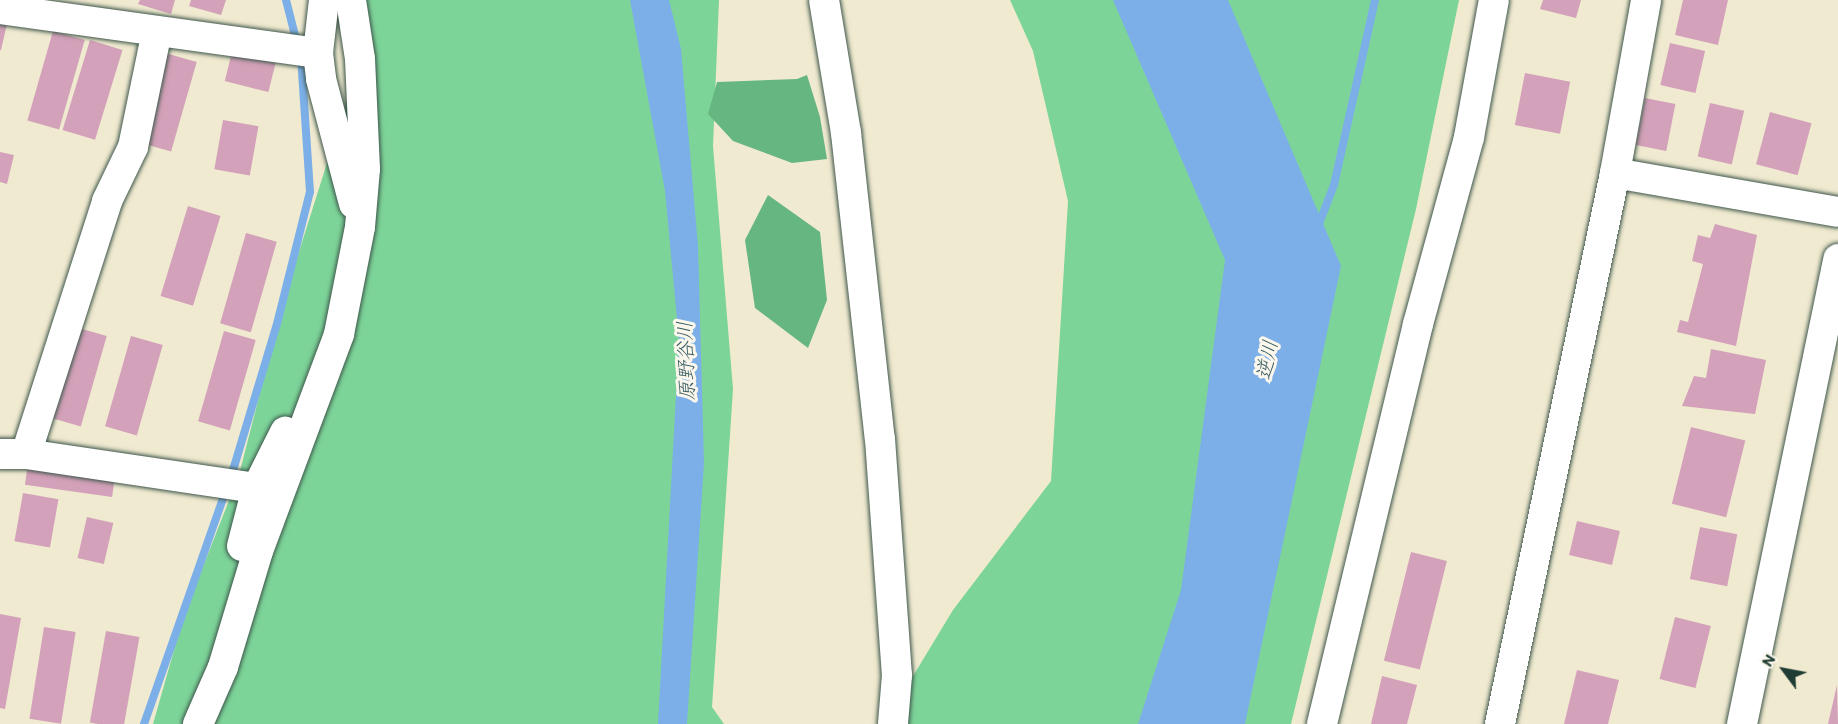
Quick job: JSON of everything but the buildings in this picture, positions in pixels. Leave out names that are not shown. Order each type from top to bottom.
[{"type":"street","points":[[324,0],[318,53],[321,79],[360,228]]},
{"type":"street","points":[[198,724],[223,667],[258,551],[329,366],[360,228],[365,169],[360,59],[351,0]]},
{"type":"street","points":[[824,0],[846,133],[880,439],[897,675],[893,724]]},
{"type":"street","points":[[1322,724],[1418,324],[1469,137],[1494,0]]},
{"type":"street","points":[[1500,724],[1615,173],[1646,0]]},
{"type":"street","points":[[0,9],[318,53]]},
{"type":"street","points":[[157,31],[133,147],[107,201],[13,454],[257,488]]},
{"type":"street","points":[[1615,173],[1838,212]]},
{"type":"street","points":[[1743,724],[1838,260]]},
{"type":"street","points":[[223,667],[227,599],[257,488],[305,390],[329,366]]},
{"type":"green space","points":[[346,0],[719,0],[713,146],[733,389],[712,707],[724,724],[153,724],[184,615],[239,475],[284,299],[360,59]]},
{"type":"green space","points":[[1010,0],[1459,0],[1416,209],[1291,724],[884,724],[953,610],[1051,481],[1068,201],[1033,51]]},
{"type":"green space","points":[[807,75],[820,117],[827,159],[792,163],[733,141],[708,114],[717,82],[797,79]]},
{"type":"green space","points":[[768,195],[820,232],[827,300],[808,348],[755,308],[745,240]]},
{"type":"water","name":"原野谷川","points":[[630,0],[669,0],[681,49],[698,246],[704,463],[687,724],[658,724],[679,340],[665,191]]},
{"type":"water","name":"逆川","points":[[1113,0],[1228,0],[1341,266],[1245,724],[1138,724],[1181,590],[1225,260]]},
{"type":"waterway","points":[[286,0],[297,43]]},
{"type":"waterway","points":[[1317,229],[1334,185],[1375,0]]},
{"type":"waterway","points":[[144,724],[234,467],[277,324],[310,192],[301,56]]}]
